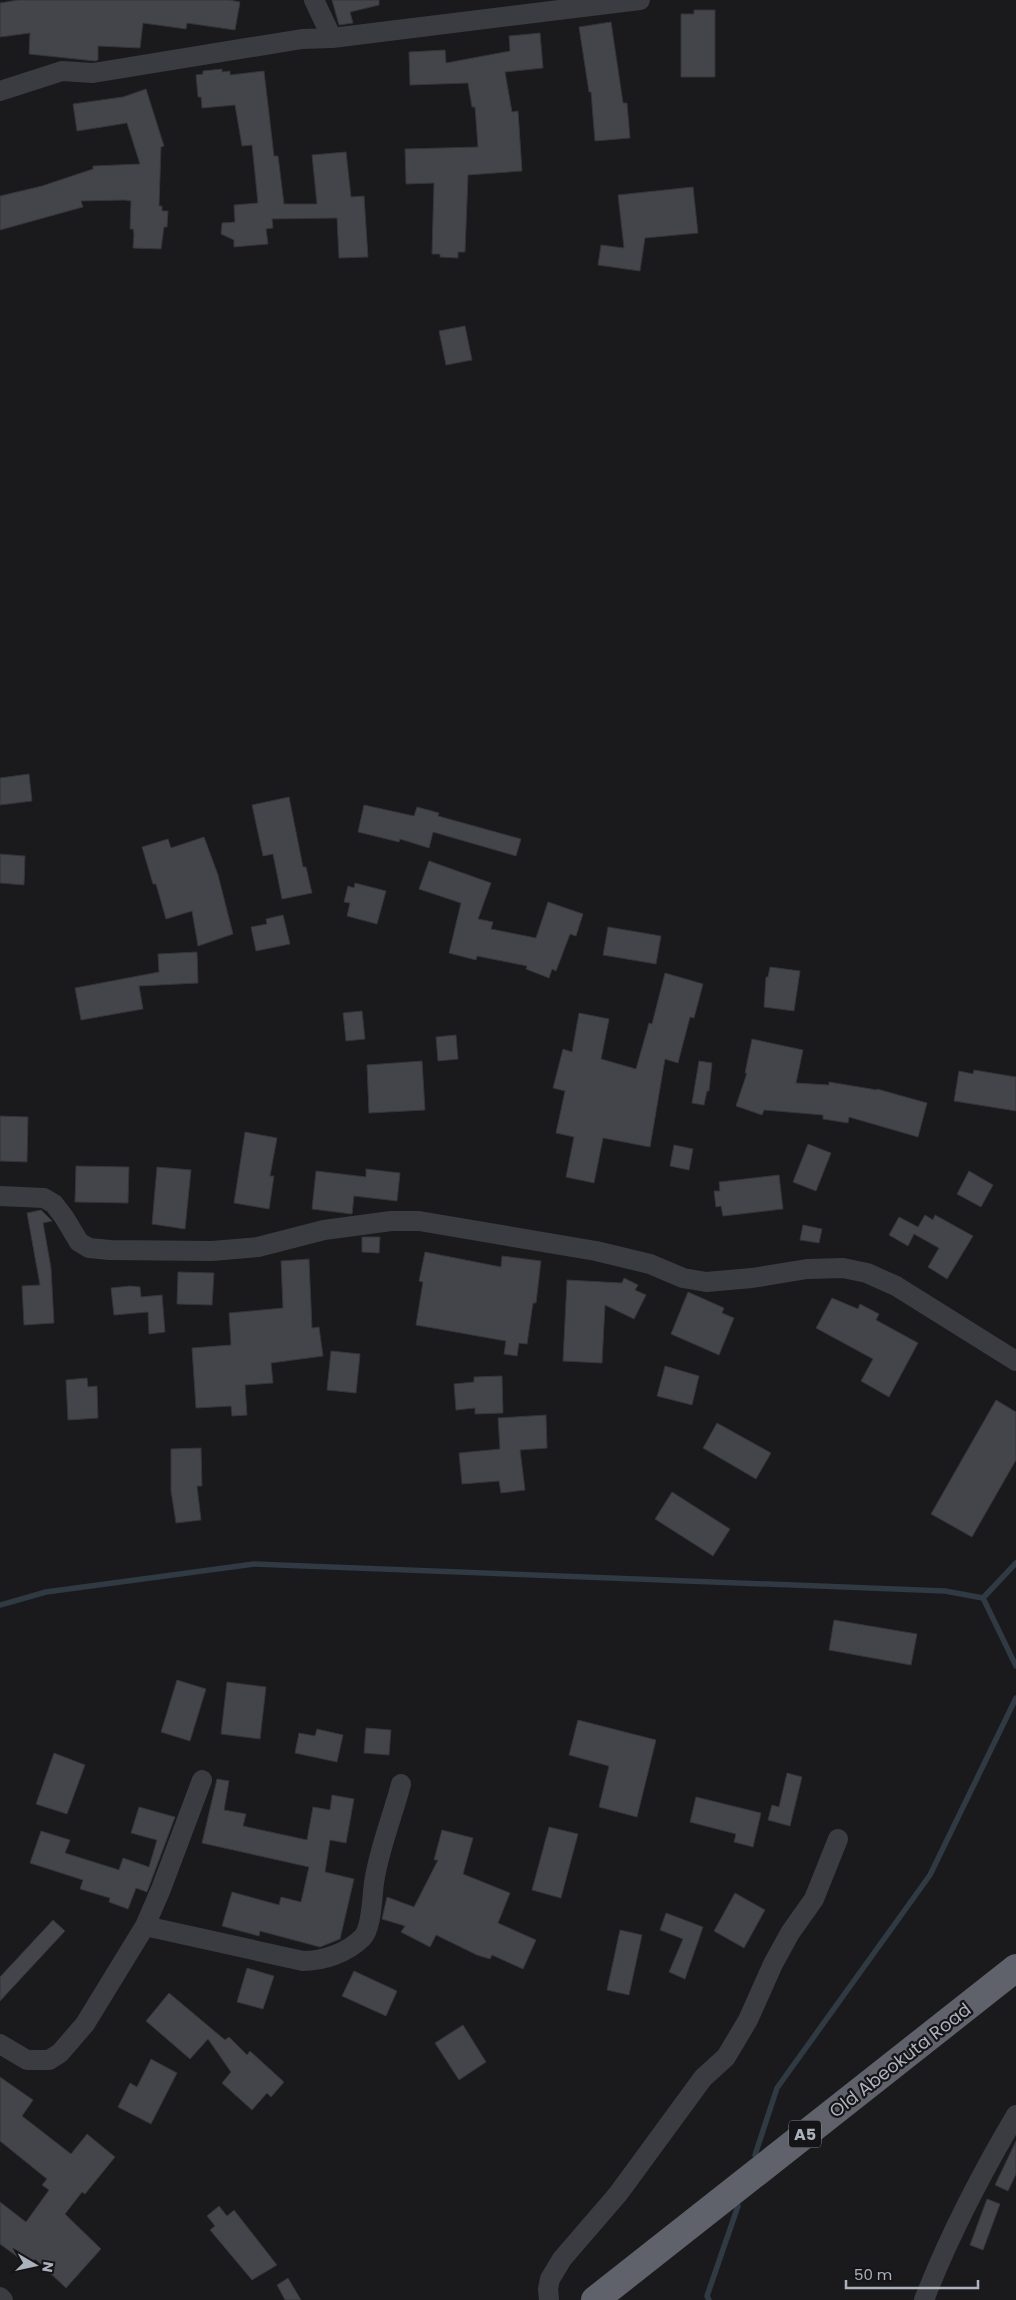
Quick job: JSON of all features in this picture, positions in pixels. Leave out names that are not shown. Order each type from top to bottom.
[{"type":"highway","name":"Old Abeokuta Road","points":[[595,2300],[1016,1968]]},
{"type":"street","points":[[0,91],[62,71],[93,73],[302,39],[332,38],[640,0]]},
{"type":"street","points":[[315,2],[332,38]]},
{"type":"street","points":[[302,39],[315,2]]},
{"type":"street","points":[[0,1196],[44,1198],[54,1204],[79,1242],[89,1248],[110,1250],[230,1250],[258,1247],[324,1230],[391,1221],[419,1220],[596,1251],[650,1264],[683,1278],[706,1282],[752,1278],[807,1269],[843,1268],[867,1273],[896,1286],[1016,1361]]},
{"type":"street","points":[[0,2044],[28,2060],[49,2060],[60,2053],[85,2024],[144,1926],[161,1889],[202,1780]]},
{"type":"street","points":[[144,1926],[303,1961],[320,1961],[340,1953],[364,1938],[368,1924],[374,1881],[401,1784]]},
{"type":"street","points":[[549,2300],[548,2289],[550,2279],[562,2259],[618,2194],[702,2078],[726,2057],[748,2020],[790,1933],[814,1899],[838,1839]]},
{"type":"street","points":[[924,2300],[956,2226],[992,2155],[1016,2115]]},
{"type":"street","points":[[0,2297],[3,2300]]},
{"type":"building","points":[[18,0],[230,0],[240,2],[235,30],[187,23],[186,29],[143,23],[140,48],[98,46],[98,60],[95,61],[29,54],[30,33],[0,37],[0,3]]},
{"type":"building","points":[[332,0],[379,0],[379,5],[350,12],[353,23],[339,25]]},
{"type":"building","points":[[694,10],[715,10],[715,77],[681,77],[681,14],[694,14]]},
{"type":"building","points":[[611,22],[623,103],[627,103],[630,138],[595,141],[591,92],[589,92],[579,27]]},
{"type":"building","points":[[540,33],[543,68],[505,72],[512,112],[518,111],[522,171],[468,175],[465,252],[458,252],[458,258],[440,257],[440,254],[432,254],[434,183],[406,184],[405,149],[478,147],[475,107],[472,107],[468,83],[410,85],[409,52],[445,50],[446,63],[510,51],[509,36]]},
{"type":"building","points":[[222,69],[222,72],[230,71],[230,75],[264,71],[274,156],[278,156],[284,204],[317,204],[312,155],[346,152],[351,197],[364,196],[368,257],[339,258],[337,218],[272,219],[273,228],[266,229],[268,244],[234,247],[234,240],[221,234],[222,223],[235,222],[234,205],[258,203],[252,145],[242,146],[235,105],[202,108],[201,97],[198,97],[196,75],[203,74],[203,71]]},
{"type":"building","points":[[146,89],[164,146],[161,147],[159,206],[162,206],[162,211],[168,211],[167,227],[164,227],[161,249],[133,248],[134,234],[133,229],[130,229],[131,201],[125,200],[81,201],[83,207],[0,230],[0,196],[42,186],[93,169],[93,166],[140,164],[127,123],[77,131],[73,104],[123,97]]},
{"type":"building","points":[[693,187],[698,233],[645,238],[640,271],[598,265],[601,245],[624,248],[618,195]]},
{"type":"building","points":[[465,326],[472,360],[446,365],[439,331]]},
{"type":"building","points":[[29,774],[32,801],[0,805],[0,778]]},
{"type":"building","points":[[289,797],[303,867],[306,867],[312,893],[282,899],[273,854],[263,856],[252,805]]},
{"type":"building","points":[[364,805],[414,816],[417,807],[439,813],[438,816],[521,839],[516,856],[433,832],[429,848],[400,839],[399,842],[358,832]]},
{"type":"building","points":[[204,837],[218,875],[233,934],[198,946],[192,911],[166,919],[156,884],[153,884],[142,847],[168,839],[171,848]]},
{"type":"building","points":[[0,854],[25,856],[24,885],[0,883]]},
{"type":"building","points":[[429,861],[491,883],[478,919],[493,922],[491,929],[536,938],[548,902],[583,914],[576,936],[570,934],[556,971],[552,969],[549,978],[526,969],[527,966],[477,956],[476,960],[449,953],[461,903],[419,889]]},
{"type":"building","points":[[355,883],[386,891],[377,924],[347,916],[350,903],[344,902],[348,886],[354,888]]},
{"type":"building","points":[[283,915],[290,944],[256,951],[251,927],[267,924],[266,919]]},
{"type":"building","points":[[608,927],[661,936],[656,964],[603,955]]},
{"type":"building","points":[[197,952],[198,983],[139,986],[143,1009],[81,1020],[75,988],[159,972],[158,954]]},
{"type":"building","points":[[770,967],[800,971],[794,1011],[764,1007],[766,977],[768,977]]},
{"type":"building","points":[[665,973],[703,984],[694,1018],[690,1017],[678,1063],[665,1059],[650,1147],[603,1138],[594,1183],[566,1177],[574,1137],[556,1133],[565,1091],[553,1088],[563,1049],[572,1052],[579,1013],[609,1019],[601,1059],[636,1069],[649,1023],[652,1024]]},
{"type":"building","points":[[362,1011],[365,1039],[346,1041],[343,1013]]},
{"type":"building","points":[[456,1035],[458,1059],[438,1061],[436,1037]]},
{"type":"building","points":[[752,1039],[803,1050],[796,1083],[829,1085],[829,1082],[877,1089],[927,1103],[918,1137],[849,1117],[848,1123],[823,1119],[823,1115],[764,1110],[762,1115],[736,1106],[747,1073],[745,1073]]},
{"type":"building","points":[[422,1061],[425,1110],[369,1113],[367,1065]]},
{"type":"building","points":[[699,1061],[712,1063],[709,1091],[707,1091],[704,1105],[692,1103]]},
{"type":"building","points":[[974,1070],[1016,1077],[1016,1111],[954,1101],[959,1071],[973,1074]]},
{"type":"building","points":[[0,1116],[28,1117],[27,1162],[0,1161]]},
{"type":"building","points":[[245,1132],[277,1138],[270,1176],[274,1176],[269,1209],[234,1203]]},
{"type":"building","points":[[808,1144],[831,1153],[816,1191],[793,1182]]},
{"type":"building","points":[[674,1145],[693,1149],[689,1170],[670,1166]]},
{"type":"building","points":[[76,1166],[129,1167],[128,1203],[75,1202]]},
{"type":"building","points":[[157,1167],[191,1170],[185,1229],[152,1224]]},
{"type":"building","points":[[366,1169],[400,1173],[397,1201],[354,1196],[352,1214],[312,1209],[316,1171],[366,1177]]},
{"type":"building","points":[[969,1171],[993,1185],[981,1207],[957,1194]]},
{"type":"building","points":[[779,1175],[783,1209],[723,1216],[721,1206],[716,1207],[714,1191],[720,1191],[719,1182]]},
{"type":"building","points":[[41,1210],[52,1221],[43,1223],[51,1268],[54,1323],[24,1325],[22,1286],[40,1285],[27,1213]]},
{"type":"building","points":[[925,1215],[933,1220],[935,1215],[973,1236],[947,1279],[928,1267],[939,1248],[914,1234],[908,1246],[889,1235],[899,1217],[918,1227]]},
{"type":"building","points":[[803,1225],[822,1229],[819,1243],[800,1240]]},
{"type":"building","points":[[362,1237],[380,1237],[379,1253],[362,1252]]},
{"type":"building","points":[[425,1252],[501,1267],[502,1256],[541,1261],[536,1303],[533,1303],[527,1344],[519,1343],[517,1356],[504,1354],[506,1341],[416,1325],[423,1282],[419,1281]]},
{"type":"building","points":[[309,1259],[312,1328],[319,1327],[323,1356],[271,1363],[273,1383],[245,1385],[247,1415],[232,1416],[231,1406],[196,1408],[192,1348],[231,1345],[229,1313],[283,1308],[281,1261]]},
{"type":"building","points":[[178,1272],[214,1273],[212,1305],[177,1304]]},
{"type":"building","points":[[624,1278],[638,1285],[635,1290],[646,1295],[634,1319],[605,1305],[602,1363],[563,1361],[567,1280],[622,1283]]},
{"type":"building","points":[[140,1287],[141,1297],[162,1295],[165,1332],[149,1334],[148,1312],[114,1315],[111,1288]]},
{"type":"building","points":[[688,1292],[724,1308],[722,1313],[734,1318],[719,1355],[671,1334]]},
{"type":"building","points":[[832,1298],[858,1309],[860,1304],[879,1314],[876,1320],[918,1343],[889,1397],[861,1381],[873,1359],[816,1328]]},
{"type":"building","points":[[331,1351],[360,1354],[356,1393],[327,1390]]},
{"type":"building","points":[[665,1366],[699,1376],[692,1405],[657,1396]]},
{"type":"building","points":[[502,1376],[503,1413],[475,1414],[475,1408],[456,1410],[454,1384],[474,1382],[474,1377]]},
{"type":"building","points":[[87,1378],[88,1387],[97,1386],[98,1418],[68,1420],[66,1380]]},
{"type":"building","points":[[996,1400],[1016,1412],[1016,1460],[972,1537],[931,1514]]},
{"type":"building","points":[[546,1415],[547,1448],[520,1450],[525,1490],[501,1493],[499,1481],[462,1484],[459,1453],[500,1449],[498,1418]]},
{"type":"building","points":[[717,1423],[771,1453],[756,1479],[703,1448]]},
{"type":"building","points":[[201,1448],[202,1486],[197,1486],[201,1520],[176,1523],[171,1491],[171,1449]]},
{"type":"building","points":[[672,1492],[730,1529],[713,1556],[655,1519]]},
{"type":"building","points":[[834,1620],[917,1634],[911,1665],[829,1650]]},
{"type":"building","points":[[177,1680],[206,1689],[190,1741],[161,1732]]},
{"type":"building","points":[[227,1682],[266,1687],[260,1739],[221,1734]]},
{"type":"building","points":[[578,1720],[656,1740],[637,1817],[599,1807],[609,1766],[569,1755]]},
{"type":"building","points":[[366,1728],[391,1730],[389,1755],[364,1753]]},
{"type":"building","points":[[317,1729],[343,1735],[337,1762],[295,1753],[299,1733],[315,1736]]},
{"type":"building","points":[[54,1753],[85,1765],[67,1814],[36,1804]]},
{"type":"building","points":[[787,1773],[802,1777],[790,1826],[768,1820],[772,1805],[779,1807]]},
{"type":"building","points":[[217,1779],[229,1781],[224,1810],[246,1814],[243,1826],[307,1840],[313,1807],[330,1810],[332,1795],[354,1799],[346,1843],[330,1840],[325,1872],[354,1879],[340,1939],[320,1947],[260,1931],[259,1936],[222,1926],[232,1892],[279,1905],[281,1897],[301,1902],[309,1867],[202,1843]]},
{"type":"building","points":[[696,1797],[761,1813],[753,1847],[734,1842],[736,1834],[690,1822]]},
{"type":"building","points":[[139,1807],[175,1817],[147,1892],[136,1888],[128,1909],[109,1902],[110,1898],[80,1889],[83,1880],[30,1863],[41,1831],[70,1840],[65,1853],[119,1870],[123,1858],[149,1867],[157,1840],[131,1833]]},
{"type":"building","points":[[549,1827],[578,1834],[561,1898],[532,1890]]},
{"type":"building","points":[[442,1830],[473,1838],[463,1874],[510,1893],[498,1923],[536,1940],[523,1969],[492,1955],[490,1959],[477,1955],[436,1935],[430,1947],[401,1932],[405,1926],[382,1919],[387,1897],[414,1907],[438,1860],[434,1860]]},
{"type":"building","points":[[735,1893],[765,1910],[744,1948],[714,1931]]},
{"type":"building","points":[[666,1913],[703,1927],[685,1979],[669,1972],[683,1939],[660,1930]]},
{"type":"building","points":[[53,1920],[65,1931],[0,2001],[0,1977]]},
{"type":"building","points":[[620,1930],[642,1935],[629,1995],[607,1990]]},
{"type":"building","points":[[247,1968],[274,1976],[263,2009],[237,2002]]},
{"type":"building","points":[[354,1971],[397,1991],[386,2016],[342,1996]]},
{"type":"building","points":[[169,1993],[225,2040],[229,2037],[247,2055],[250,2051],[284,2082],[271,2097],[267,2093],[252,2110],[222,2083],[231,2072],[208,2039],[190,2059],[146,2021]]},
{"type":"building","points":[[463,2025],[486,2062],[459,2080],[435,2043]]},
{"type":"building","points":[[151,2059],[177,2073],[151,2124],[118,2107],[130,2083],[137,2087]]},
{"type":"building","points":[[0,2077],[33,2100],[22,2116],[71,2154],[87,2134],[115,2157],[85,2194],[82,2192],[65,2214],[101,2249],[66,2288],[35,2259],[30,2266],[0,2244],[0,2202],[26,2222],[49,2190],[42,2185],[47,2179],[0,2141]]},
{"type":"building","points":[[1016,2141],[1016,2174],[1008,2191],[995,2185]]},
{"type":"building","points":[[987,2199],[1000,2204],[983,2250],[970,2245]]},
{"type":"building","points":[[219,2206],[227,2216],[234,2210],[277,2265],[252,2280],[210,2230],[215,2226],[207,2216]]},
{"type":"building","points":[[288,2278],[301,2300],[285,2300],[277,2285]]},
{"type":"waterway","points":[[1016,1563],[983,1598],[1016,1666]]},
{"type":"waterway","points":[[0,1605],[46,1592],[254,1564],[945,1591],[983,1598]]},
{"type":"waterway","points":[[755,2155],[777,2088],[930,1875],[1016,1698]]},
{"type":"waterway","points":[[709,2300],[707,2296],[738,2206]]}]
